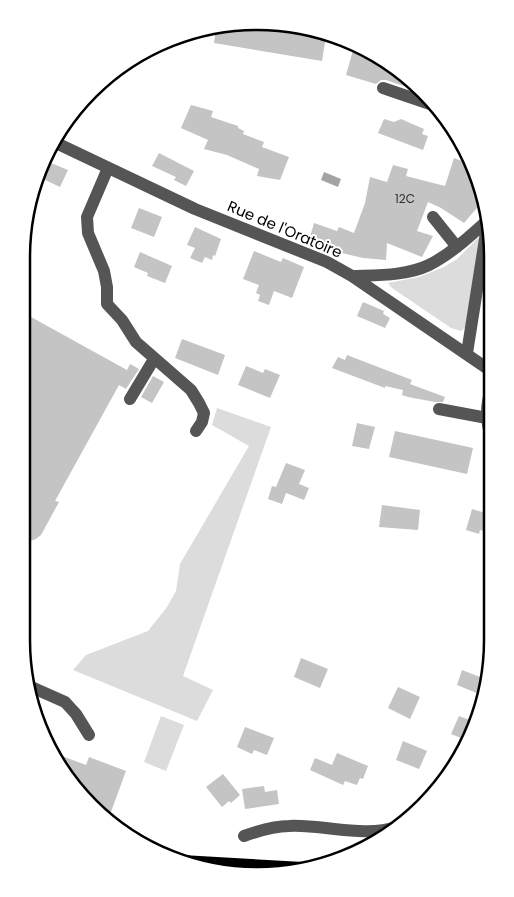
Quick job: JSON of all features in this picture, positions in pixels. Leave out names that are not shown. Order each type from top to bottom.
[{"type":"main road","points":[[212,863],[276,866]]},
{"type":"street","points":[[383,88],[423,102]]},
{"type":"street","name":"Rue de l'Oratoire","points":[[59,144],[195,209],[327,262],[352,276],[484,366]]},
{"type":"street","points":[[108,168],[87,217],[88,233],[104,271],[107,287],[106,304],[122,320],[136,342],[190,390],[199,402],[204,413],[202,422],[196,431]]},
{"type":"street","points":[[433,217],[457,247]]},
{"type":"street","points":[[352,276],[386,275],[428,266],[457,247],[482,225]]},
{"type":"street","points":[[467,353],[484,245]]},
{"type":"street","points":[[130,399],[154,359]]},
{"type":"street","points":[[439,409],[484,417]]},
{"type":"street","points":[[35,689],[65,702],[76,714],[89,735]]},
{"type":"street","points":[[244,836],[290,826],[381,830]]},
{"type":"shaded area","points":[[324,172],[341,179],[338,187],[321,180]]},
{"type":"shaded area","points":[[478,238],[481,239],[465,328],[461,331],[451,328],[392,288],[388,283],[419,277],[444,267],[457,259]]},
{"type":"shaded area","points":[[217,408],[271,427],[183,676],[213,690],[197,721],[73,670],[86,655],[148,631],[167,607],[176,591],[180,564],[249,446],[212,425]]},
{"type":"shaded area","points":[[161,716],[184,725],[166,771],[144,762]]},
{"type":"building","points":[[242,30],[272,30],[301,34],[325,41],[322,61],[214,43],[215,34]]},
{"type":"building","points":[[353,51],[383,68],[409,88],[386,80],[381,80],[376,84],[346,75]]},
{"type":"building","points":[[191,105],[213,111],[211,117],[238,126],[238,128],[244,131],[243,134],[264,142],[262,147],[289,157],[280,180],[257,176],[259,169],[227,155],[204,149],[208,140],[181,128]]},
{"type":"building","points":[[384,119],[394,122],[401,119],[424,129],[422,134],[428,136],[423,150],[378,133]]},
{"type":"building","points":[[159,153],[194,171],[186,186],[174,180],[176,177],[152,166]]},
{"type":"building","points":[[454,158],[463,161],[478,206],[464,223],[428,202],[417,231],[433,236],[422,257],[387,243],[386,260],[363,258],[329,250],[309,240],[314,223],[337,231],[339,227],[354,233],[365,203],[370,177],[387,182],[393,165],[408,169],[406,176],[445,186]]},
{"type":"building","points":[[50,163],[68,170],[60,187],[44,179]]},
{"type":"building","points":[[139,208],[162,217],[154,237],[131,228]]},
{"type":"building","points":[[195,227],[221,239],[212,260],[205,257],[202,263],[190,258],[195,248],[187,245]]},
{"type":"building","points":[[254,251],[281,262],[283,258],[304,267],[292,298],[274,291],[269,305],[258,301],[260,295],[256,293],[259,285],[243,279]]},
{"type":"building","points":[[140,252],[172,266],[165,283],[147,276],[148,273],[134,267]]},
{"type":"building","points":[[363,302],[384,311],[383,314],[390,318],[385,328],[357,316]]},
{"type":"building","points":[[30,316],[127,370],[130,364],[139,369],[126,389],[119,385],[55,501],[59,502],[41,535],[30,541]]},
{"type":"building","points":[[182,339],[225,355],[218,375],[175,358]]},
{"type":"building","points":[[347,355],[412,380],[410,384],[445,397],[443,402],[408,397],[402,395],[403,390],[385,386],[385,388],[332,368],[338,357],[345,360]]},
{"type":"building","points":[[246,366],[263,373],[265,369],[280,375],[270,398],[238,385]]},
{"type":"building","points":[[153,376],[164,382],[152,403],[141,397]]},
{"type":"building","points":[[357,423],[375,427],[369,449],[352,446]]},
{"type":"building","points":[[395,431],[473,448],[467,474],[389,457]]},
{"type":"building","points":[[286,463],[305,470],[299,484],[309,488],[304,500],[286,493],[282,504],[268,499],[272,486],[276,487]]},
{"type":"building","points":[[382,505],[420,510],[418,530],[379,527]]},
{"type":"building","points":[[472,509],[484,513],[484,531],[480,530],[479,534],[466,530]]},
{"type":"building","points":[[301,658],[328,669],[320,688],[294,677]]},
{"type":"building","points":[[462,670],[481,677],[477,693],[457,685]]},
{"type":"building","points":[[398,687],[420,697],[410,719],[388,708]]},
{"type":"building","points":[[459,716],[469,720],[462,738],[451,734]]},
{"type":"building","points":[[245,727],[274,738],[267,755],[254,750],[252,754],[237,747]]},
{"type":"building","points":[[403,741],[427,751],[419,769],[396,760]]},
{"type":"building","points":[[337,753],[368,766],[363,779],[360,778],[357,785],[345,781],[343,785],[310,770],[315,758],[332,765]]},
{"type":"building","points":[[61,756],[86,765],[89,757],[126,771],[110,814],[86,790]]},
{"type":"building","points":[[223,774],[240,795],[231,803],[229,801],[222,807],[206,787]]},
{"type":"building","points":[[264,786],[265,792],[277,790],[279,804],[245,809],[242,789]]}]
